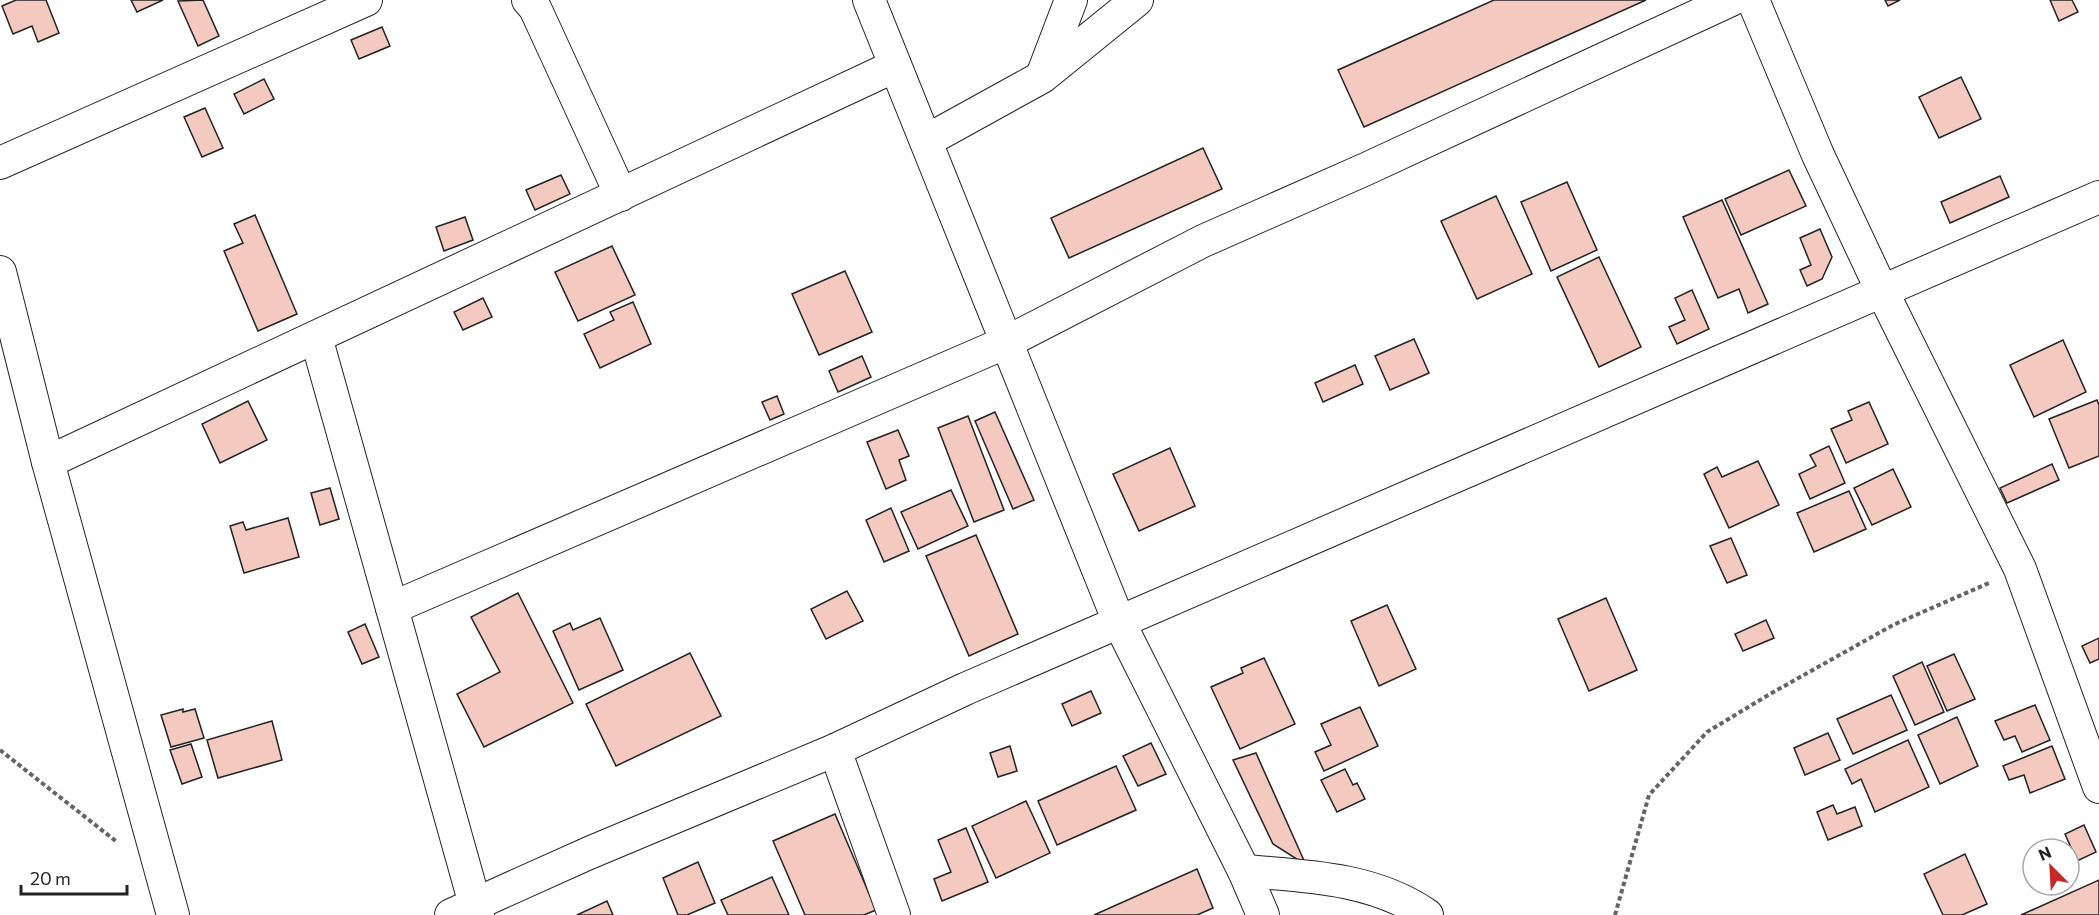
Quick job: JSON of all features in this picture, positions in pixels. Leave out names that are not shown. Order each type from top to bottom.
[{"type":"street","points":[[0,163],[366,0]]},
{"type":"street","points":[[528,0],[536,8],[621,195]]},
{"type":"street","points":[[869,0],[1119,622],[1244,871],[1263,915]]},
{"type":"street","points":[[1042,77],[1071,0]]},
{"type":"street","points":[[926,141],[1042,77],[1137,0]]},
{"type":"street","points":[[392,608],[1007,342],[1203,241],[1366,169],[1731,0]]},
{"type":"street","points":[[1753,0],[1818,155],[1882,291],[2020,569],[2099,787]]},
{"type":"street","points":[[48,462],[895,66]]},
{"type":"street","points":[[316,337],[392,608],[468,912],[589,853],[835,750],[964,689],[2099,197]]},
{"type":"street","points":[[0,272],[48,462],[173,915]]},
{"type":"street","points":[[835,750],[894,915]]},
{"type":"street","points":[[1244,871],[1320,877],[1364,886],[1409,902],[1427,915]]},
{"type":"path","points":[[1615,915],[1649,795],[1707,732],[1893,625],[2020,569]]},
{"type":"path","points":[[0,750],[117,843]]},
{"type":"building","points":[[16,0],[46,0],[59,33],[38,42],[32,26],[13,34],[2,6]]},
{"type":"building","points":[[131,0],[163,0],[137,12]]},
{"type":"building","points":[[203,0],[219,36],[198,46],[178,1]]},
{"type":"building","points":[[1494,0],[1646,0],[1364,127],[1338,70]]},
{"type":"building","points":[[1885,0],[1900,0],[1888,6]]},
{"type":"building","points":[[2050,0],[2072,0],[2078,12],[2059,21]]},
{"type":"building","points":[[382,27],[390,46],[359,59],[351,40]]},
{"type":"building","points":[[1961,77],[1981,119],[1939,138],[1919,97]]},
{"type":"building","points":[[264,79],[274,99],[244,114],[234,94]]},
{"type":"building","points":[[205,108],[223,148],[202,157],[184,117]]},
{"type":"building","points":[[1203,148],[1222,189],[1069,258],[1051,218]]},
{"type":"building","points":[[1789,170],[1806,206],[1741,235],[1725,199]]},
{"type":"building","points":[[561,175],[570,194],[535,210],[526,190]]},
{"type":"building","points":[[2000,176],[2009,197],[1950,223],[1941,202]]},
{"type":"building","points":[[1567,182],[1597,250],[1551,271],[1521,202]]},
{"type":"building","points":[[1496,196],[1532,274],[1477,299],[1441,221]]},
{"type":"building","points":[[1722,200],[1768,304],[1748,313],[1739,289],[1718,298],[1683,217]]},
{"type":"building","points":[[255,215],[297,314],[258,331],[224,251],[243,243],[234,224]]},
{"type":"building","points":[[465,217],[473,240],[444,251],[436,227]]},
{"type":"building","points":[[1820,229],[1832,257],[1822,279],[1807,286],[1800,270],[1811,265],[1800,238]]},
{"type":"building","points":[[612,246],[635,295],[578,321],[555,272]]},
{"type":"building","points":[[1599,257],[1641,347],[1599,367],[1557,277]]},
{"type":"building","points":[[845,271],[872,332],[819,355],[792,294]]},
{"type":"building","points":[[1692,290],[1709,329],[1677,344],[1669,327],[1685,320],[1675,298]]},
{"type":"building","points":[[483,298],[492,317],[463,330],[454,312]]},
{"type":"building","points":[[633,302],[651,344],[600,368],[584,334],[614,320],[610,312]]},
{"type":"building","points":[[1414,339],[1429,373],[1390,390],[1375,356]]},
{"type":"building","points":[[2063,340],[2086,392],[2034,417],[2010,365]]},
{"type":"building","points":[[862,356],[871,377],[838,392],[829,371]]},
{"type":"building","points":[[1355,365],[1363,384],[1323,402],[1315,383]]},
{"type":"building","points":[[777,396],[784,414],[770,420],[762,402]]},
{"type":"building","points":[[2097,400],[2099,405],[2099,456],[2069,468],[2049,419]]},
{"type":"building","points":[[248,401],[267,440],[220,463],[202,424]]},
{"type":"building","points":[[1869,402],[1888,444],[1846,463],[1831,429],[1852,420],[1848,411]]},
{"type":"building","points":[[995,412],[1034,500],[1013,509],[975,421]]},
{"type":"building","points":[[968,416],[1004,510],[974,522],[938,428]]},
{"type":"building","points":[[898,430],[909,456],[899,460],[906,480],[886,489],[867,442]]},
{"type":"building","points":[[1829,446],[1845,483],[1810,499],[1799,474],[1816,466],[1810,455]]},
{"type":"building","points":[[1170,448],[1195,506],[1139,531],[1113,474]]},
{"type":"building","points":[[1758,461],[1779,505],[1729,528],[1704,474],[1717,467],[1722,477]]},
{"type":"building","points":[[2052,464],[2059,480],[2007,503],[2000,488]]},
{"type":"building","points":[[1893,469],[1911,507],[1872,525],[1854,488]]},
{"type":"building","points":[[330,488],[339,519],[320,525],[311,493]]},
{"type":"building","points":[[951,490],[968,526],[918,549],[901,512]]},
{"type":"building","points":[[1849,491],[1866,529],[1814,552],[1797,513]]},
{"type":"building","points":[[891,508],[909,551],[884,562],[866,520]]},
{"type":"building","points":[[288,518],[299,557],[244,573],[230,526],[243,522],[246,530]]},
{"type":"building","points":[[976,535],[1018,634],[969,656],[926,556]]},
{"type":"building","points":[[1731,538],[1747,575],[1727,583],[1710,546]]},
{"type":"building","points":[[847,591],[863,621],[826,639],[811,609]]},
{"type":"building","points":[[518,593],[573,703],[484,747],[457,694],[500,672],[471,617]]},
{"type":"building","points":[[1606,598],[1637,670],[1589,691],[1558,619]]},
{"type":"building","points":[[1387,605],[1416,669],[1379,686],[1351,621]]},
{"type":"building","points":[[600,618],[623,670],[579,690],[553,631],[570,623],[573,630]]},
{"type":"building","points":[[1766,620],[1774,638],[1743,651],[1735,634]]},
{"type":"building","points":[[365,624],[379,657],[362,664],[348,632]]},
{"type":"building","points":[[2099,638],[2099,659],[2090,663],[2082,646]]},
{"type":"building","points":[[690,653],[721,716],[616,766],[586,704]]},
{"type":"building","points":[[1954,654],[1975,699],[1947,711],[1927,666]]},
{"type":"building","points":[[1264,658],[1295,724],[1240,749],[1211,687],[1243,673],[1241,668]]},
{"type":"building","points":[[1922,662],[1944,712],[1915,725],[1893,676]]},
{"type":"building","points":[[1091,691],[1101,713],[1072,726],[1062,704]]},
{"type":"building","points":[[1891,695],[1907,730],[1853,754],[1837,719]]},
{"type":"building","points":[[2035,705],[2050,740],[2022,752],[2015,736],[2004,740],[1995,721]]},
{"type":"building","points":[[1360,707],[1378,746],[1324,771],[1315,752],[1331,745],[1321,724]]},
{"type":"building","points":[[183,709],[183,712],[195,709],[204,738],[171,747],[161,715]]},
{"type":"building","points":[[1957,717],[1978,766],[1940,784],[1918,735]]},
{"type":"building","points":[[272,721],[282,760],[218,778],[207,740]]},
{"type":"building","points":[[1828,733],[1840,760],[1805,775],[1794,748]]},
{"type":"building","points":[[1908,740],[1929,787],[1875,812],[1861,779],[1852,784],[1845,769]]},
{"type":"building","points":[[1151,743],[1166,774],[1138,786],[1123,756]]},
{"type":"building","points":[[191,744],[202,777],[182,784],[170,750]]},
{"type":"building","points":[[1010,746],[1017,771],[998,777],[990,753]]},
{"type":"building","points":[[2052,746],[2065,779],[2030,793],[2024,775],[2009,780],[2003,766]]},
{"type":"building","points":[[1256,753],[1306,865],[1273,844],[1233,760]]},
{"type":"building","points":[[1116,766],[1136,810],[1057,845],[1038,801]]},
{"type":"building","points":[[1345,769],[1353,785],[1357,783],[1365,799],[1337,812],[1321,780]]},
{"type":"building","points":[[1026,801],[1050,853],[996,878],[972,826]]},
{"type":"building","points":[[1833,805],[1837,814],[1855,807],[1862,826],[1828,840],[1817,812]]},
{"type":"building","points":[[835,814],[876,910],[864,915],[805,915],[773,841]]},
{"type":"building","points":[[2084,825],[2096,852],[2081,859],[2081,837],[2066,837],[2065,834]]},
{"type":"building","points":[[966,828],[988,882],[942,901],[934,879],[951,872],[938,840]]},
{"type":"building","points":[[1965,854],[1987,904],[1962,915],[1943,915],[1924,874]]},
{"type":"building","points":[[698,862],[715,903],[687,915],[678,915],[663,878]]},
{"type":"building","points":[[1197,869],[1213,908],[1197,915],[1094,915]]},
{"type":"building","points":[[772,877],[789,915],[728,915],[721,900]]},
{"type":"building","points":[[2099,880],[2099,915],[2021,915],[2061,897],[2081,897],[2081,888]]},
{"type":"building","points":[[607,901],[613,915],[577,915]]}]
